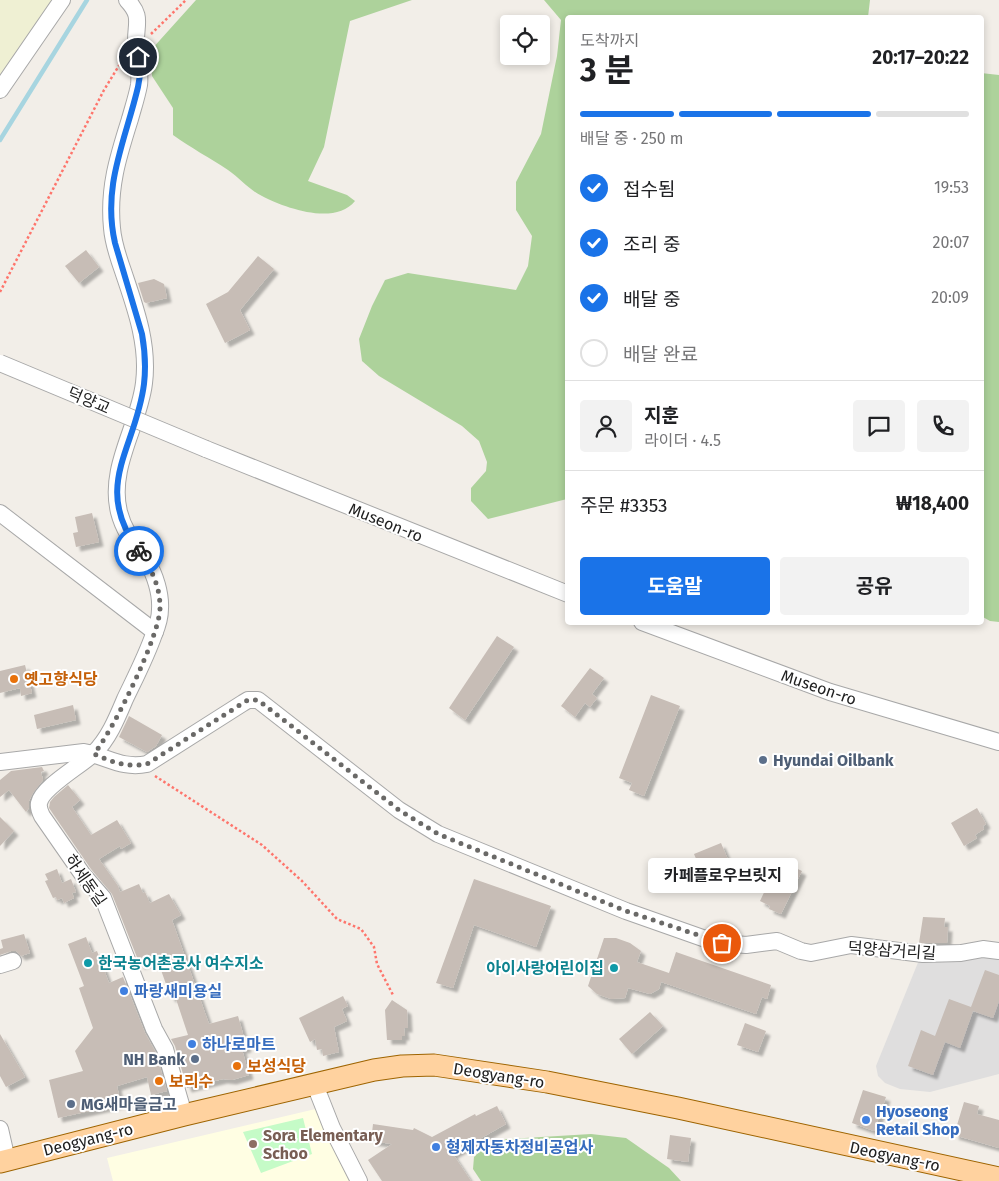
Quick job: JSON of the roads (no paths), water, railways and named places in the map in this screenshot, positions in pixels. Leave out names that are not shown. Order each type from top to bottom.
[{"type":"main road","name":"Deogyang-ro","points":[[3,1161],[184,1115],[390,1067],[416,1065],[456,1067],[547,1082],[678,1108],[999,1178]]},
{"type":"street","points":[[0,90],[62,0]]},
{"type":"street","name":"하세동길","points":[[127,0],[137,12],[136,48],[140,75],[114,174],[110,204],[113,237],[142,334],[146,361],[139,407],[122,458],[117,483],[117,497],[118,511],[126,532],[149,564],[157,586],[160,609],[146,656],[103,743],[94,754],[47,790],[40,799],[39,808],[83,875],[102,898],[154,1029],[164,1049],[184,1115]]},
{"type":"street","name":"덕양교","points":[[0,363],[206,449]]},
{"type":"street","name":"Museon-ro","points":[[206,449],[565,593]]},
{"type":"street","points":[[0,513],[154,632]]},
{"type":"street","name":"Museon-ro","points":[[650,625],[830,692],[999,742]]},
{"type":"street","name":"덕양삼거리길","points":[[94,754],[119,764],[140,766],[152,762],[248,700],[258,700],[399,810],[438,834],[626,911],[714,942],[746,945],[777,941],[811,953],[851,946],[923,954],[960,954],[983,950],[999,951]]},
{"type":"street","points":[[0,762],[75,752],[94,754]]},
{"type":"street","points":[[0,775],[20,759]]},
{"type":"street","points":[[316,1085],[332,1128],[359,1181]]},
{"type":"street","points":[[0,1129],[3,1161]]},
{"type":"waterway","points":[[0,140],[87,0]]},
{"type":"place","name":"옛고향식당","points":[[14,679]]},
{"type":"place","name":"Hyundai Oilbank","points":[[763,760]]},
{"type":"place","name":"카페플로우브릿지","points":[[722,943]]},
{"type":"place","name":"한국농어촌공사 여수지소","points":[[88,963]]},
{"type":"place","name":"아이사랑어린이집","points":[[614,968]]},
{"type":"place","name":"파랑새미용실","points":[[124,991]]},
{"type":"place","name":"하나로마트","points":[[192,1044]]},
{"type":"place","name":"NH Bank","points":[[195,1059]]},
{"type":"place","name":"보성식당","points":[[237,1066]]},
{"type":"place","name":"보리수","points":[[159,1081]]},
{"type":"place","name":"MG새마을금고","points":[[71,1104]]},
{"type":"place","name":"Hyoseong Retail Shop","points":[[866,1120]]},
{"type":"place","name":"Sora Elementary Schoo","points":[[253,1144]]},
{"type":"place","name":"형제자동차정비공업사","points":[[436,1147]]}]
